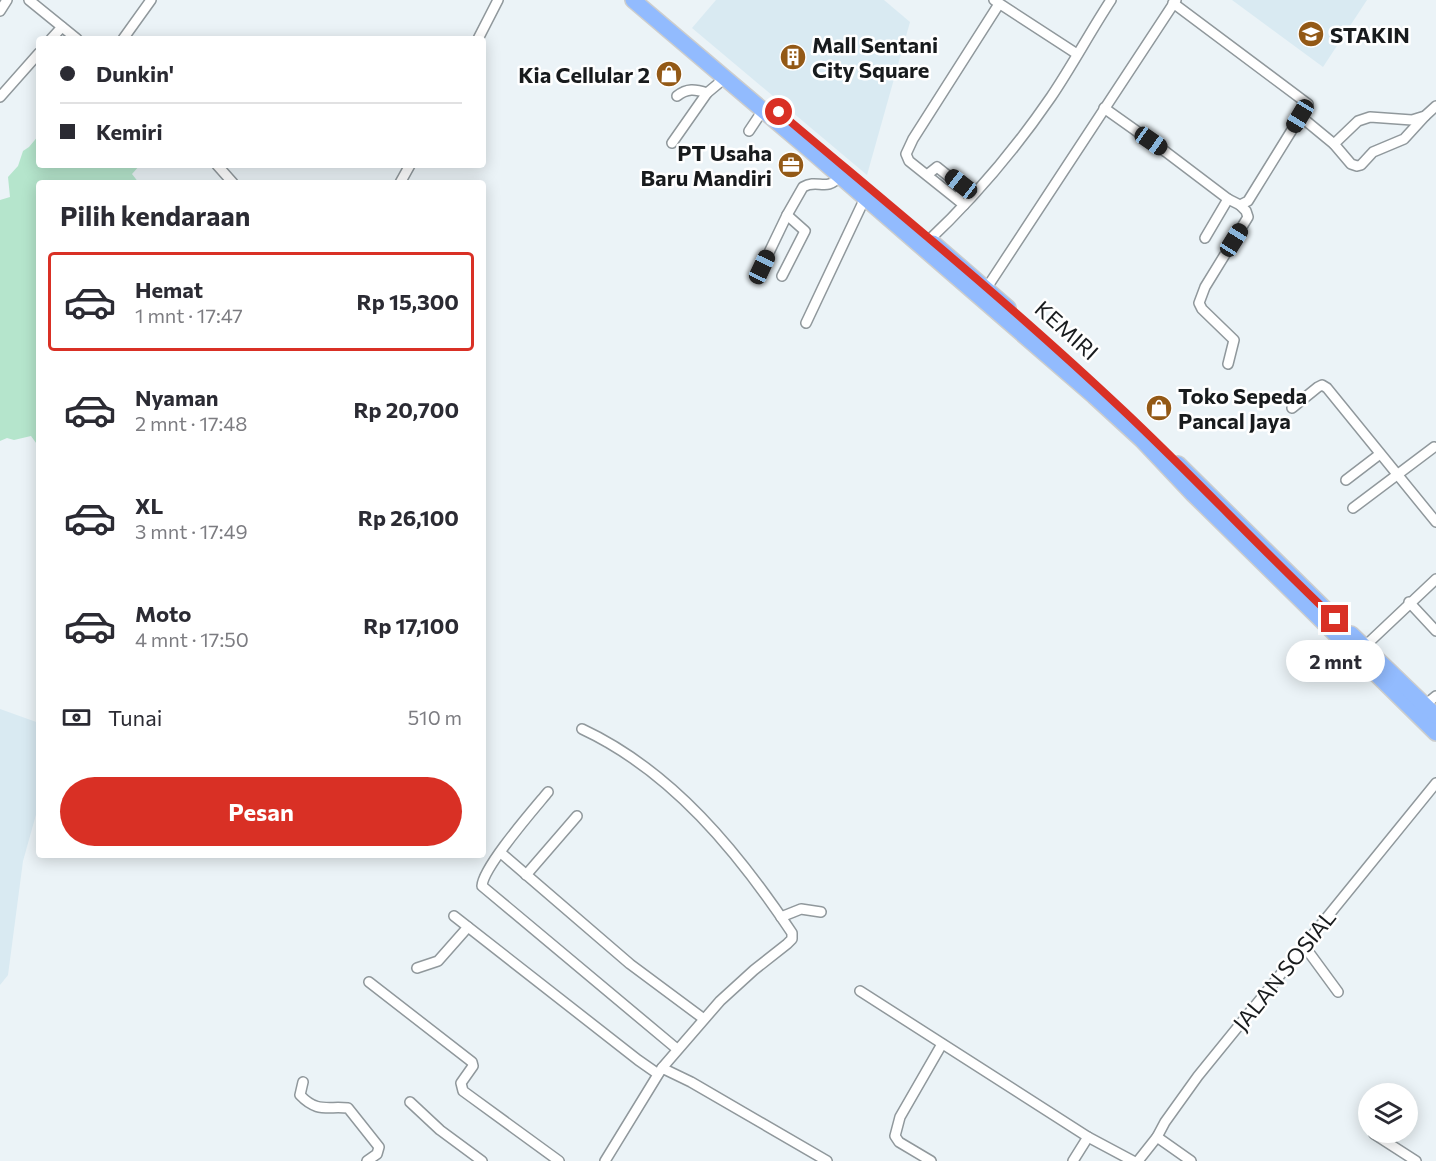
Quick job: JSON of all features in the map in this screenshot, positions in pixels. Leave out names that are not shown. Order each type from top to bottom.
[{"type":"highway","points":[[633,0],[866,198],[926,244],[1050,356],[1142,440],[1193,494],[1436,733]]},
{"type":"highway","name":"KEMIRI","points":[[647,0],[926,244],[986,289],[1125,412],[1364,647],[1432,706]]},
{"type":"street","points":[[0,11],[7,0]]},
{"type":"street","points":[[29,0],[73,36]]},
{"type":"street","points":[[125,36],[151,0]]},
{"type":"street","points":[[480,36],[498,0]]},
{"type":"street","points":[[926,244],[1039,113],[1111,0]]},
{"type":"street","points":[[961,203],[909,161],[906,154],[997,2],[1077,54]]},
{"type":"street","points":[[986,289],[1174,2],[1308,104],[1248,201],[1240,204]]},
{"type":"street","points":[[54,36],[62,27]]},
{"type":"street","points":[[0,97],[36,56]]},
{"type":"street","points":[[672,143],[707,93],[725,78]]},
{"type":"street","points":[[676,96],[691,89],[707,93]]},
{"type":"street","points":[[1300,116],[1334,144],[1351,164],[1357,166],[1361,165],[1373,152],[1404,139],[1436,106]]},
{"type":"street","points":[[1104,108],[1228,199],[1240,204],[1246,211],[1248,217],[1205,287],[1199,303],[1202,309],[1234,340],[1228,364]]},
{"type":"street","points":[[749,131],[763,110]]},
{"type":"street","points":[[1334,144],[1352,126],[1370,117],[1412,120],[1425,116]]},
{"type":"street","points":[[927,175],[937,167],[961,184],[961,203]]},
{"type":"street","points":[[220,168],[230,180]]},
{"type":"street","points":[[762,267],[787,214],[803,187],[813,184],[828,185],[834,183],[840,176]]},
{"type":"street","points":[[806,323],[866,198]]},
{"type":"street","points":[[1206,238],[1228,199]]},
{"type":"street","points":[[782,276],[805,231],[787,214]]},
{"type":"street","points":[[1292,408],[1322,385],[1327,388],[1436,522]]},
{"type":"street","points":[[1353,508],[1434,447]]},
{"type":"street","points":[[1346,480],[1380,454]]},
{"type":"street","points":[[1364,647],[1409,602],[1436,579]]},
{"type":"street","points":[[1409,602],[1436,631]]},
{"type":"street","points":[[582,729],[616,745],[696,811],[736,857],[792,933],[792,939],[720,1001],[677,1049],[660,1071],[605,1161]]},
{"type":"street","name":"JALAN SOSIAL","points":[[1138,1161],[1157,1137],[1184,1094],[1436,783]]},
{"type":"street","points":[[548,792],[501,853],[482,882],[484,889],[677,1049]]},
{"type":"street","points":[[526,875],[577,816]]},
{"type":"street","points":[[501,853],[630,964],[704,1019]]},
{"type":"street","points":[[781,917],[801,909],[821,912]]},
{"type":"street","points":[[454,916],[638,1060],[690,1082],[827,1161]]},
{"type":"street","points":[[417,968],[438,961],[468,927]]},
{"type":"street","points":[[1305,946],[1338,992]]},
{"type":"street","points":[[369,982],[472,1062],[473,1066],[461,1083],[463,1091],[559,1161]]},
{"type":"street","points":[[860,991],[1088,1137],[1133,1161]]},
{"type":"street","points":[[931,1161],[899,1142],[895,1136],[900,1117],[942,1044]]},
{"type":"street","points":[[303,1082],[300,1095],[308,1104],[326,1109],[348,1108],[379,1147],[377,1154],[367,1161]]},
{"type":"street","points":[[410,1102],[440,1130],[482,1161]]},
{"type":"street","points":[[1073,1161],[1088,1137]]},
{"type":"street","points":[[1157,1137],[1191,1161]]},
{"type":"street","points":[[1388,1143],[1416,1161]]},
{"type":"shaded area","name":"Mall Sentani City Square","points":[[716,0],[884,0],[910,22],[867,175],[692,28]]},
{"type":"shaded area","name":"STAKIN","points":[[1232,0],[1367,0],[1323,67]]},
{"type":"shaded area","points":[[0,709],[36,722],[36,815],[23,861],[8,975],[0,985]]},
{"type":"green space","points":[[36,139],[36,168],[137,168],[132,174],[137,180],[36,180],[36,443],[31,436],[14,440],[7,438],[0,441],[0,200],[10,197],[8,177],[18,166],[23,151]]},
{"type":"place","name":"STAKIN","points":[[1311,34]]},
{"type":"place","name":"Mall Sentani City Square","points":[[793,57]]},
{"type":"place","name":"Kia Cellular 2","points":[[669,74]]},
{"type":"place","name":"PT Usaha Baru Mandiri","points":[[791,165]]},
{"type":"place","name":"Toko Sepeda Pancal Jaya","points":[[1159,408]]},
{"type":"route","points":[[779,112],[986,289],[1125,412],[1335,619]]}]
